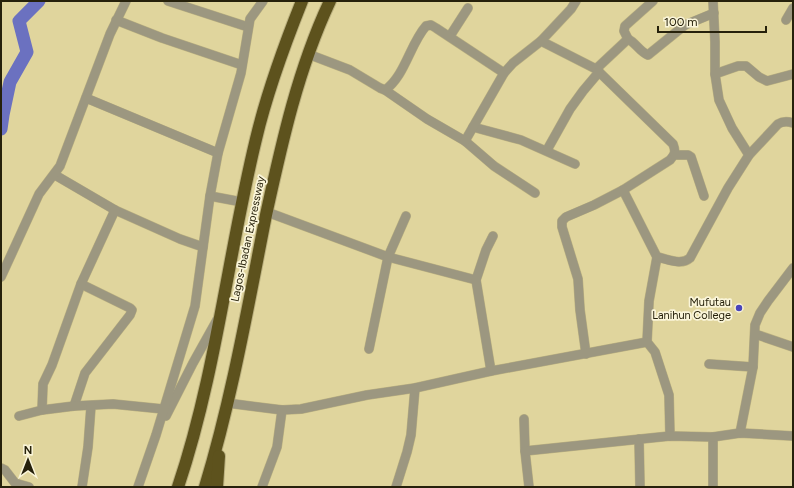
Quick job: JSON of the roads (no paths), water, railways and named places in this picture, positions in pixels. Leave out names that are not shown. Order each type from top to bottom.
[{"type":"highway","name":"Lagos-Ibadan Expressway","points":[[178,487],[198,416],[212,356],[256,138],[286,41],[302,1]]},
{"type":"highway","name":"Lagos-Ibadan Expressway","points":[[205,487],[227,403],[283,137],[308,54],[330,1]]},
{"type":"highway","points":[[217,487],[220,434]]},
{"type":"street","points":[[1,277],[39,194],[55,175],[60,166],[116,20],[126,1]]},
{"type":"street","points":[[168,1],[248,27]]},
{"type":"street","points":[[138,487],[156,435],[196,306],[210,196],[218,153],[242,65],[250,18],[263,1]]},
{"type":"street","points":[[465,141],[504,73],[513,63],[541,41],[571,9],[576,1]]},
{"type":"street","points":[[653,1],[625,26],[624,31],[628,39],[632,40],[644,54],[648,55],[685,26],[714,13]]},
{"type":"street","points":[[713,1],[715,74],[719,100],[732,128],[748,155]]},
{"type":"street","points":[[450,36],[468,8]]},
{"type":"street","points":[[786,20],[793,8]]},
{"type":"street","points":[[116,20],[162,38],[242,65]]},
{"type":"street","points":[[385,90],[391,86],[419,35],[426,26],[436,28],[450,36],[504,73]]},
{"type":"street","points":[[546,150],[570,109],[583,91],[598,71],[628,39]]},
{"type":"street","points":[[541,41],[598,71],[673,144],[675,155]]},
{"type":"street","points":[[308,54],[350,70],[385,90],[427,119],[465,141],[494,166],[535,193]]},
{"type":"street","points":[[715,74],[738,66],[746,66],[759,77],[767,81],[793,74]]},
{"type":"street","points":[[86,98],[218,153]]},
{"type":"street","points":[[657,257],[680,262],[686,261],[690,258],[728,188],[748,155],[778,124],[788,121],[793,123]]},
{"type":"street","points":[[473,126],[521,140],[546,150],[574,164]]},
{"type":"street","points":[[586,354],[580,310],[578,279],[562,227],[562,221],[566,217],[623,190],[670,160],[675,155],[687,155],[691,157],[704,196]]},
{"type":"street","points":[[55,175],[115,210],[180,239],[203,247]]},
{"type":"street","points":[[623,190],[657,257],[649,301],[647,342],[655,352],[669,395],[670,436]]},
{"type":"street","points":[[210,196],[242,202]]},
{"type":"street","points":[[42,410],[44,384],[81,284],[115,210]]},
{"type":"street","points":[[267,212],[388,257],[476,280]]},
{"type":"street","points":[[368,349],[388,257],[406,216]]},
{"type":"street","points":[[491,371],[476,280],[486,250],[493,236]]},
{"type":"street","points":[[740,434],[753,367],[755,325],[760,313],[793,268]]},
{"type":"street","points":[[74,406],[85,373],[130,315],[132,310],[81,284]]},
{"type":"street","points":[[156,435],[220,314]]},
{"type":"street","points":[[755,334],[793,347]]},
{"type":"street","points":[[227,403],[282,410],[301,409],[647,342]]},
{"type":"street","points":[[709,364],[753,367]]},
{"type":"street","points":[[396,487],[411,435],[415,388]]},
{"type":"street","points":[[19,416],[42,410],[74,406],[113,404],[163,409]]},
{"type":"street","points":[[82,487],[88,447],[90,406]]},
{"type":"street","points":[[262,487],[277,447],[282,410]]},
{"type":"street","points":[[524,419],[525,451],[529,487]]},
{"type":"street","points":[[525,451],[670,436],[713,437],[740,434],[793,436]]},
{"type":"street","points":[[713,437],[713,487]]},
{"type":"street","points":[[639,439],[640,487]]},
{"type":"street","points":[[1,468],[5,470],[15,483],[29,487]]},
{"type":"waterway","points":[[1,129],[10,82],[27,52],[19,21],[39,1]]},
{"type":"place","name":"Mufutau Lanihun College","points":[[739,308]]}]
